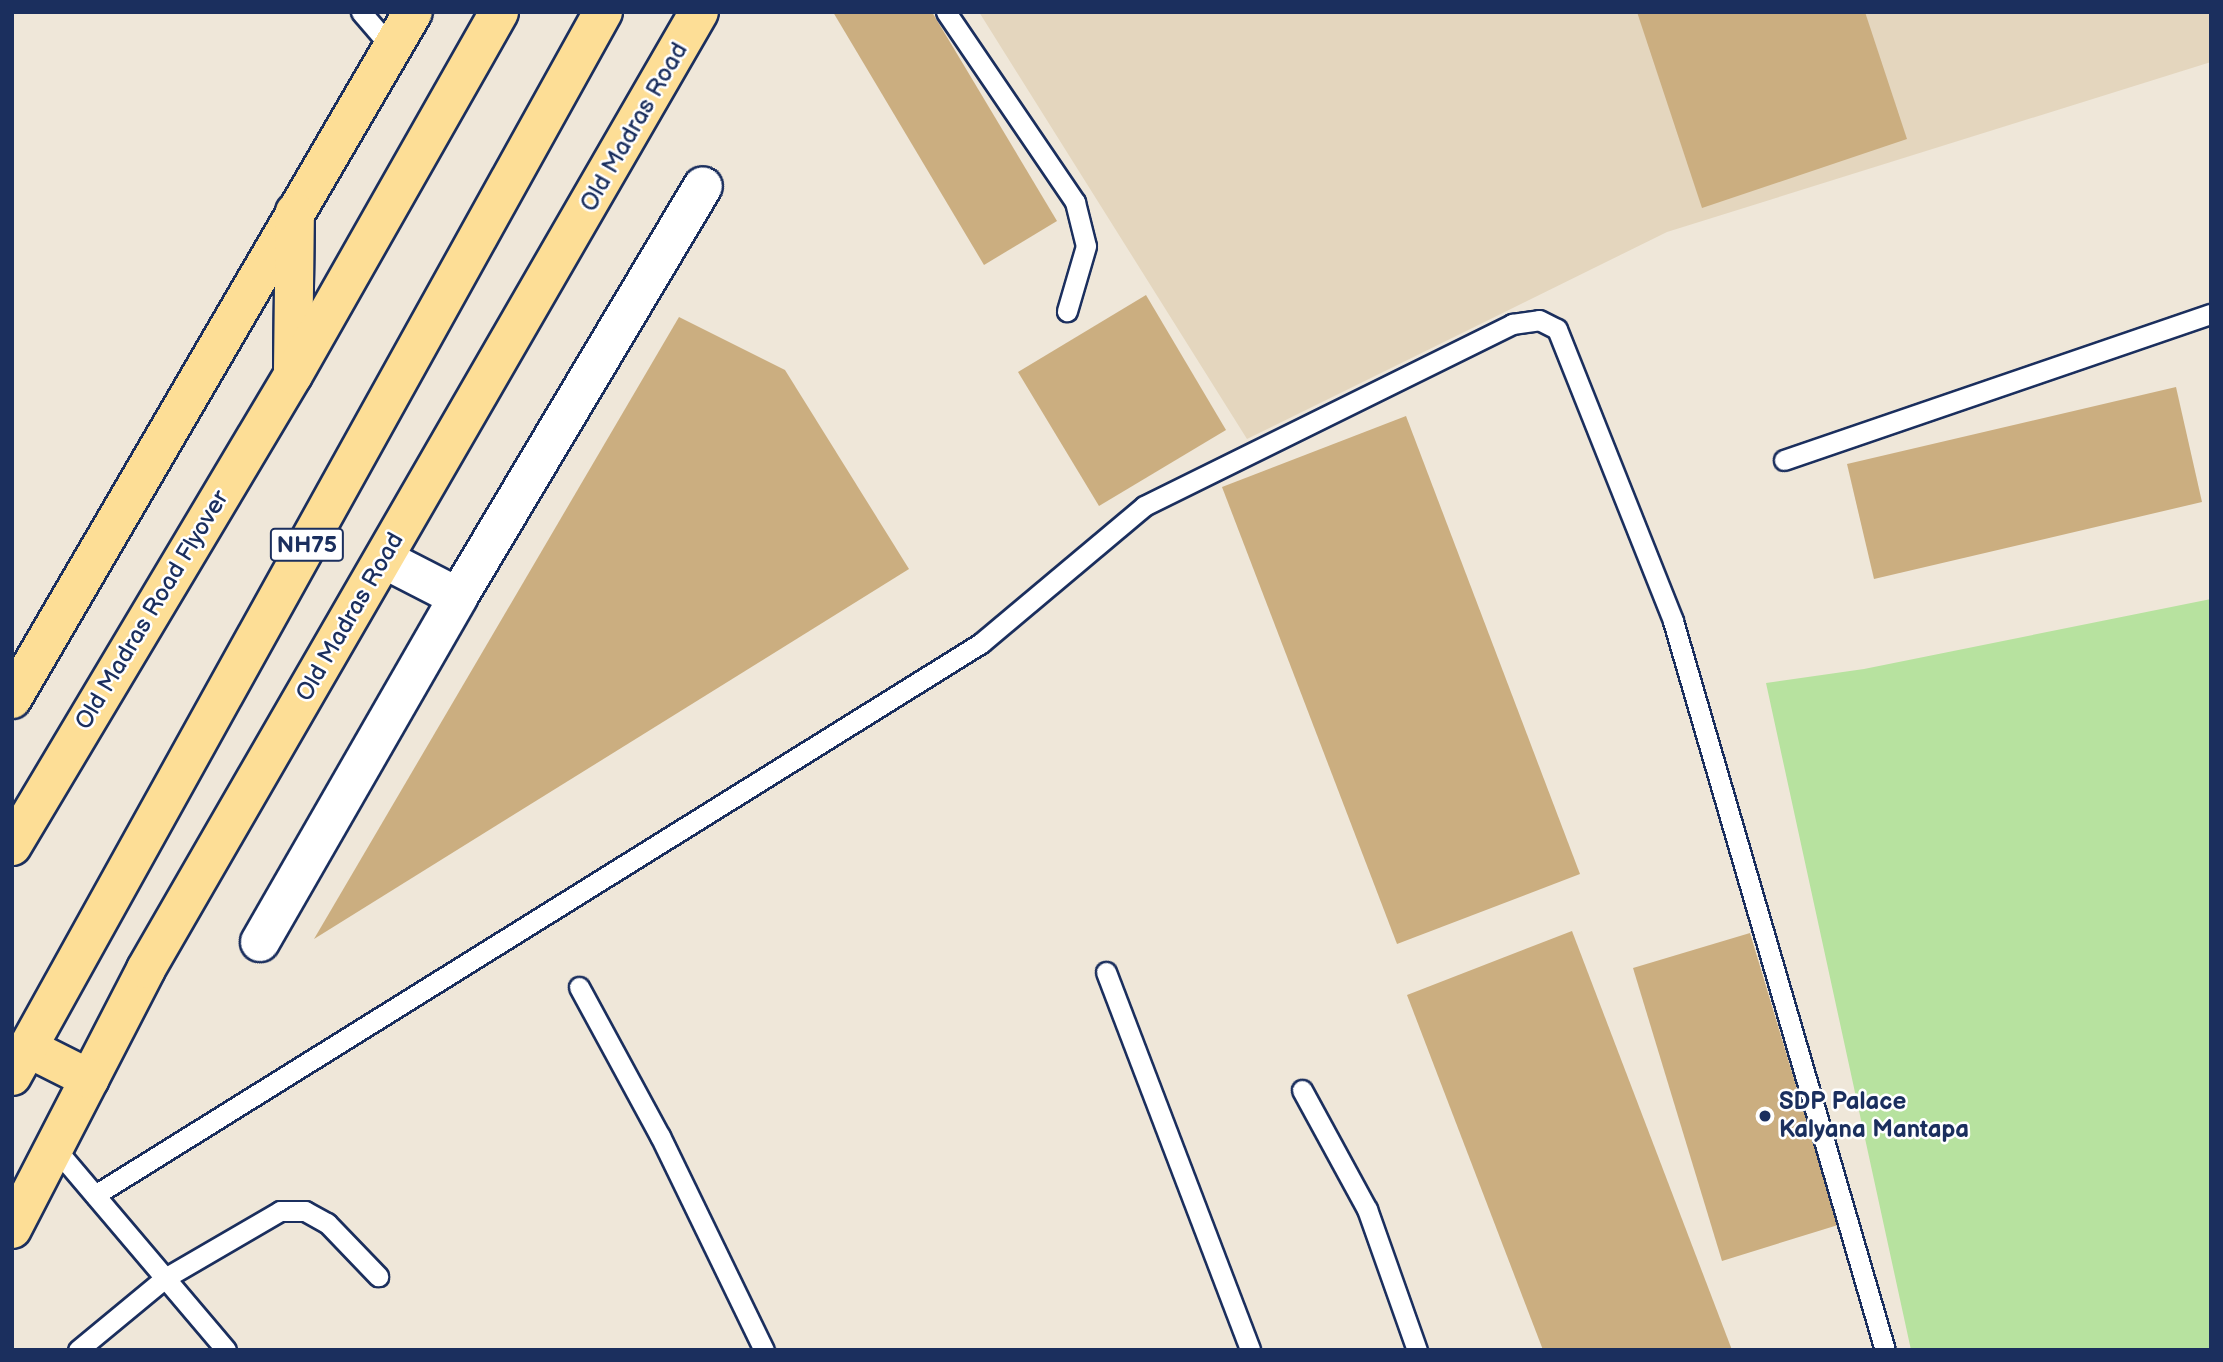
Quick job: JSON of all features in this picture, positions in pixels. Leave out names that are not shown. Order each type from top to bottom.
[{"type":"main road","points":[[12,699],[413,12]]},
{"type":"main road","points":[[293,375],[499,12]]},
{"type":"main road","name":"Old Madras Road","points":[[12,1229],[146,969],[699,12]]},
{"type":"main road","name":"NH75","points":[[20,1062],[594,27]]},
{"type":"main road","points":[[293,375],[295,212]]},
{"type":"main road","name":"Old Madras Road Flyover","points":[[12,846],[293,375]]},
{"type":"main road","points":[[20,1062],[90,1079]]},
{"type":"street","points":[[260,942],[458,597],[704,186]]},
{"type":"street","points":[[384,559],[458,597]]},
{"type":"lane","points":[[361,12],[392,48]]},
{"type":"lane","points":[[946,12],[1075,202],[1086,246],[1066,311]]},
{"type":"lane","points":[[1784,460],[2211,314]]},
{"type":"lane","points":[[95,1195],[981,643],[1144,506],[1512,324],[1539,320],[1557,329],[1673,621],[1885,1350]]},
{"type":"lane","points":[[1107,972],[1250,1350]]},
{"type":"lane","points":[[579,986],[660,1136],[764,1350]]},
{"type":"lane","points":[[1302,1090],[1367,1209],[1417,1350]]},
{"type":"lane","points":[[54,1147],[226,1350]]},
{"type":"lane","points":[[78,1350],[165,1278],[280,1211],[305,1211],[327,1223],[378,1276]]},
{"type":"shaded area","points":[[979,12],[2211,12],[2211,62],[1667,232],[1247,439]]},
{"type":"green space","points":[[2211,599],[2211,1350],[1911,1350],[1766,683],[1864,669]]},
{"type":"building","points":[[833,12],[932,12],[1057,221],[984,265]]},
{"type":"building","points":[[1637,12],[1865,12],[1907,139],[1702,208]]},
{"type":"building","points":[[1146,295],[1226,430],[1099,506],[1018,372]]},
{"type":"building","points":[[679,317],[785,370],[909,569],[314,939]]},
{"type":"building","points":[[2176,387],[2202,502],[1874,579],[1847,464]]},
{"type":"building","points":[[1406,416],[1580,874],[1397,944],[1222,487]]},
{"type":"building","points":[[1572,931],[1732,1350],[1543,1350],[1407,995]]},
{"type":"building","points":[[1750,933],[1838,1225],[1722,1261],[1633,968]]},
{"type":"place","name":"SDP Palace Kalyana Mantapa","points":[[1765,1116]]}]
